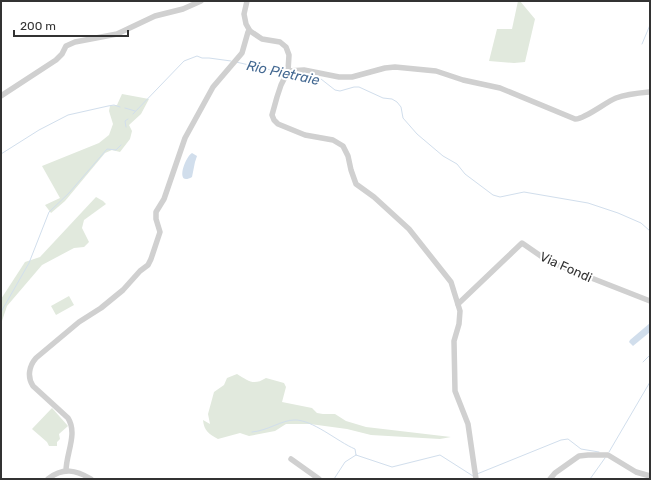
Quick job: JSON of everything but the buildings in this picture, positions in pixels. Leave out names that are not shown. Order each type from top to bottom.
[{"type":"street","points":[[1,96],[56,60],[62,54],[66,46],[75,42],[117,34],[155,16],[183,9],[201,1]]},
{"type":"street","points":[[247,1],[244,14],[246,24],[250,31],[262,39],[280,42],[286,47],[289,55],[288,71],[281,85],[272,115],[274,120],[278,124],[305,135],[333,140],[343,146],[348,156],[350,170],[356,184],[374,197],[415,235],[450,282],[458,304],[460,317],[454,341],[454,382],[458,400],[468,424],[476,479]]},
{"type":"street","points":[[66,471],[66,463],[71,442],[72,424],[68,418],[32,386],[29,376],[32,363],[79,322],[101,308],[123,290],[140,271],[148,265],[160,232],[156,220],[156,212],[164,199],[185,138],[213,87],[242,53],[248,32],[250,31]]},
{"type":"street","points":[[288,71],[304,70],[339,77],[352,77],[395,67],[436,71],[463,80],[500,88],[575,119],[582,118],[589,112],[616,98],[650,92]]},
{"type":"street","name":"Via Fondi","points":[[458,304],[522,244],[548,260],[650,301]]},
{"type":"street","points":[[550,479],[555,473],[579,456],[588,454],[608,455],[636,472],[650,476]]},
{"type":"street","points":[[291,459],[319,479]]},
{"type":"street","points":[[48,479],[60,472],[66,471],[79,472],[91,479]]},
{"type":"street","points":[[79,472],[80,479]]},
{"type":"shaded area","points":[[518,1],[520,1],[535,19],[525,62],[514,63],[489,61],[497,29],[512,29]]},
{"type":"shaded area","points":[[122,94],[149,99],[141,114],[129,125],[132,131],[130,139],[120,152],[112,150],[105,153],[65,201],[51,213],[45,205],[60,198],[42,166],[99,143],[109,135],[113,124],[109,111],[110,106],[117,105]]},
{"type":"shaded area","points":[[96,197],[106,204],[84,220],[82,228],[89,242],[84,247],[74,248],[42,265],[7,306],[1,324],[1,299],[25,262],[40,257]]},
{"type":"shaded area","points":[[69,296],[74,305],[56,315],[51,306]]},
{"type":"shaded area","points":[[237,374],[251,382],[258,382],[266,378],[284,383],[286,387],[282,402],[312,408],[317,413],[335,414],[346,421],[366,427],[451,437],[440,439],[371,435],[347,429],[310,424],[286,424],[275,431],[249,436],[240,433],[218,439],[204,427],[203,420],[210,424],[208,414],[214,392],[224,385],[227,378]]},
{"type":"shaded area","points":[[52,408],[68,426],[59,434],[60,439],[57,442],[57,446],[49,446],[47,442],[32,429]]},
{"type":"water","points":[[192,153],[197,156],[192,177],[187,179],[182,175],[186,160]]},
{"type":"water","points":[[650,323],[650,332],[633,346],[629,342],[630,340]]},
{"type":"waterway","points":[[642,44],[650,25]]},
{"type":"waterway","name":"Rio Pietraie","points":[[133,114],[184,61],[197,56],[202,58],[231,61]]},
{"type":"waterway","name":"Rio Pietraie","points":[[236,62],[284,73]]},
{"type":"waterway","name":"Rio Pietraie","points":[[289,75],[308,76],[321,79],[335,90],[340,91],[359,87],[383,98],[392,99],[401,107],[403,118],[417,134],[443,156],[457,164],[465,174],[493,195],[500,197],[524,192],[588,203],[618,213],[641,223],[650,231]]},
{"type":"waterway","points":[[1,154],[39,130],[68,115],[114,105],[120,107]]},
{"type":"waterway","points":[[125,108],[135,111]]},
{"type":"waterway","name":"Rio Pietraie","points":[[126,127],[125,121],[128,119]]},
{"type":"waterway","name":"Rio Pietraie","points":[[1,312],[29,263],[49,212],[69,193],[107,149],[116,150],[121,145]]},
{"type":"waterway","points":[[643,362],[650,355]]},
{"type":"waterway","points":[[609,452],[650,382]]},
{"type":"waterway","points":[[252,432],[263,430],[289,420],[301,421],[317,427],[355,449],[356,455]]},
{"type":"waterway","points":[[477,474],[561,440],[568,439],[581,449],[599,452]]},
{"type":"waterway","points":[[356,455],[392,467],[440,455],[473,476]]},
{"type":"waterway","points":[[334,479],[345,462],[356,455]]},
{"type":"waterway","points":[[590,479],[605,458]]}]
